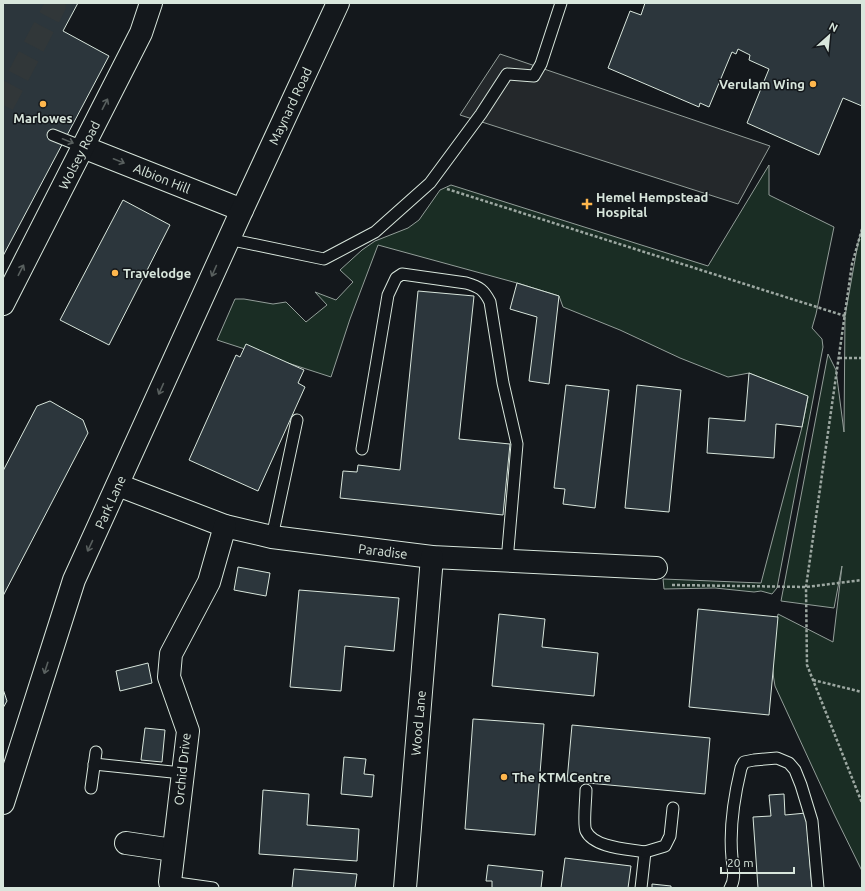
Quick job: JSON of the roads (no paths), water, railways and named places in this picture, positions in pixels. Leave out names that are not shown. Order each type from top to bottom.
[{"type":"street","name":"Wolsey Road","points":[[3,304],[141,34],[151,3]]},
{"type":"street","name":"Maynard Road","points":[[242,210],[338,3]]},
{"type":"street","name":"Albion Hill","points":[[83,147],[242,210]]},
{"type":"street","name":"Park Lane","points":[[3,803],[74,580],[242,210]]},
{"type":"street","name":"Paradise","points":[[118,485],[225,526],[272,537],[432,557],[656,568]]},
{"type":"street","name":"Orchid Drive","points":[[170,882],[188,731],[169,678],[171,654],[209,582],[225,526]]},
{"type":"street","name":"Wood Lane","points":[[404,888],[432,557]]},
{"type":"street","points":[[126,843],[173,850]]},
{"type":"lane","points":[[228,239],[324,259],[375,232],[430,183],[507,74],[534,76],[541,64],[562,3]]},
{"type":"lane","points":[[53,135],[83,147]]},
{"type":"lane","points":[[362,449],[388,295],[396,278],[402,274],[466,283],[477,286],[486,293],[490,302],[504,384],[517,444],[507,561]]},
{"type":"lane","points":[[272,537],[296,420]]},
{"type":"lane","points":[[91,788],[96,752]]},
{"type":"lane","points":[[730,888],[734,877],[731,850],[732,821],[741,768],[744,762],[777,758],[789,763],[795,770],[801,785],[812,821],[818,888]]},
{"type":"lane","points":[[94,764],[182,773]]},
{"type":"lane","points":[[586,790],[586,830],[591,838],[598,843],[646,852],[665,846],[670,836],[673,808]]},
{"type":"lane","points":[[641,888],[646,852]]},
{"type":"lane","points":[[170,882],[213,888]]},
{"type":"tunnel","points":[[3,105],[55,6],[49,3]]},
{"type":"place","name":"Verulam Wing","points":[[813,84]]},
{"type":"place","name":"Marlowes","points":[[43,104]]},
{"type":"place","name":"Hemel Hempstead Hospital","points":[[587,204]]},
{"type":"place","name":"Travelodge","points":[[115,273]]},
{"type":"place","name":"The KTM Centre","points":[[504,777]]}]
